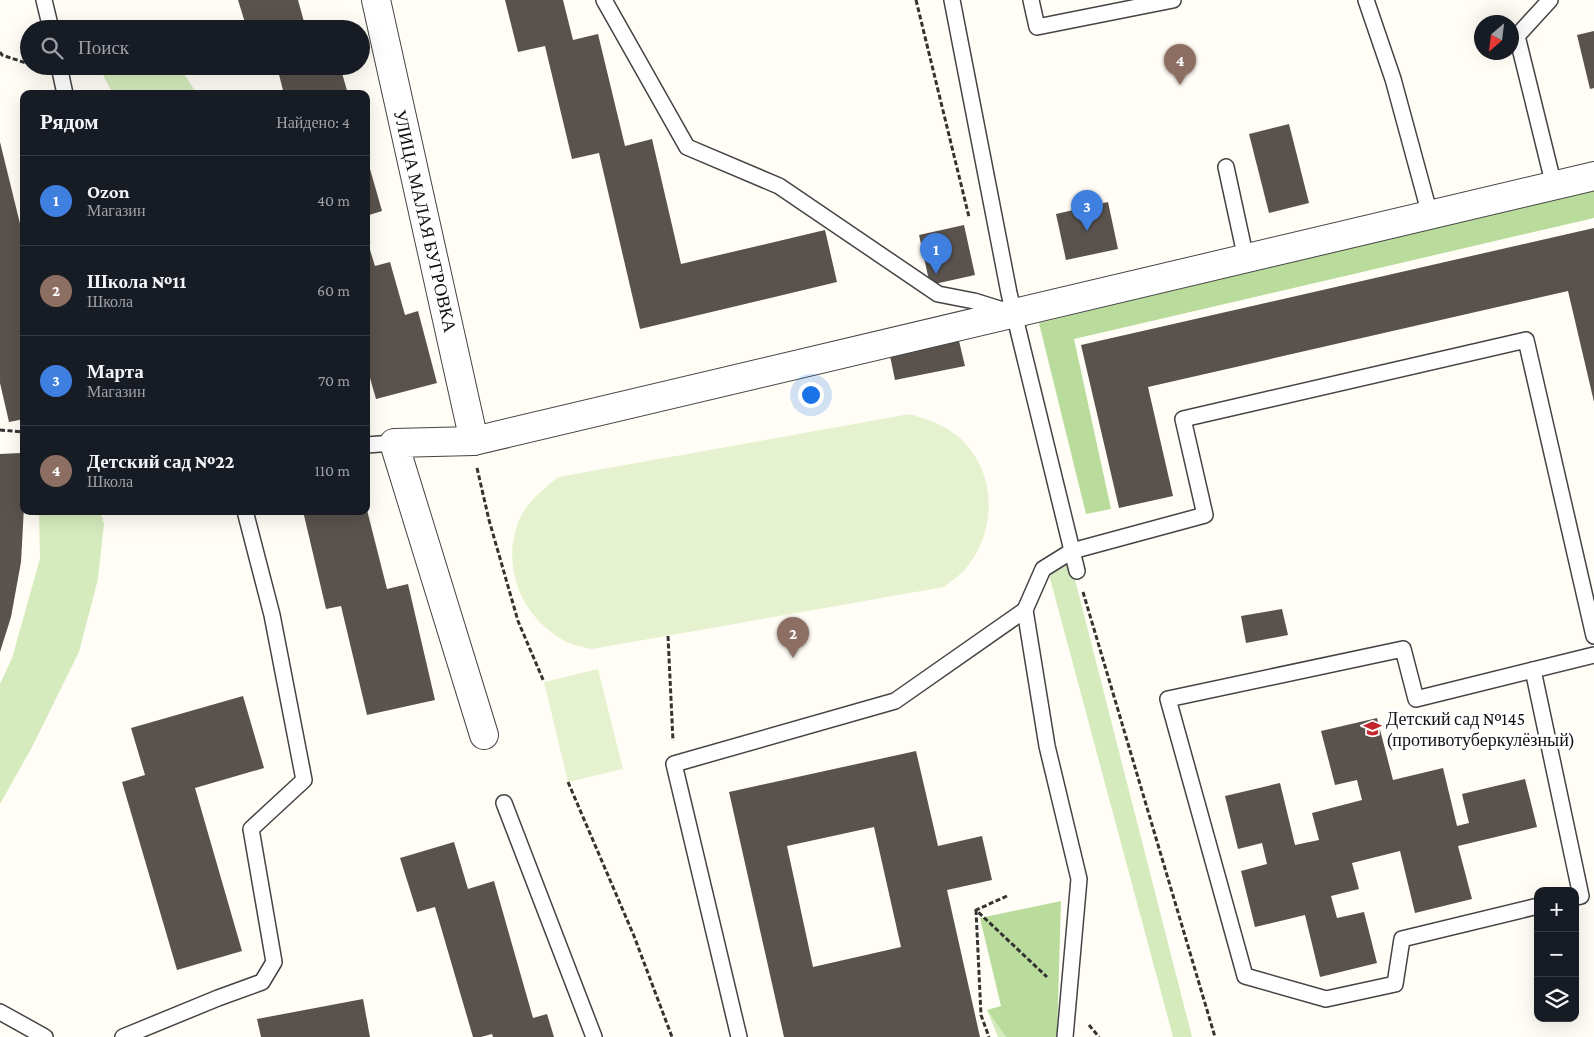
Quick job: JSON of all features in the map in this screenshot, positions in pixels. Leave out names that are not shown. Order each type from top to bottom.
[{"type":"street","name":"УЛИЦА МАЛАЯ БУГРОВКА","points":[[376,0],[474,441]]},
{"type":"street","points":[[484,735],[394,443],[474,441],[1594,176]]},
{"type":"lane","points":[[44,0],[49,20]]},
{"type":"lane","points":[[604,0],[687,148],[779,186],[938,294],[974,301],[1014,313]]},
{"type":"lane","points":[[952,0],[1014,313],[1077,572]]},
{"type":"lane","points":[[1031,0],[1037,27],[1173,0]]},
{"type":"lane","points":[[1366,0],[1393,79],[1430,215]]},
{"type":"lane","points":[[1550,0],[1517,36],[1554,186]]},
{"type":"lane","points":[[61,75],[64,90]]},
{"type":"lane","points":[[1226,167],[1246,259]]},
{"type":"lane","points":[[739,1037],[674,764],[895,701],[1025,610],[1043,569],[1072,551],[1205,515],[1183,419],[1526,340],[1594,636]]},
{"type":"lane","points":[[370,445],[394,443]]},
{"type":"lane","points":[[123,1037],[262,982],[274,962],[251,829],[304,780],[272,615],[246,515]]},
{"type":"lane","points":[[1025,610],[1047,746],[1079,879],[1065,1037]]},
{"type":"lane","points":[[1534,907],[1402,939],[1395,984],[1326,999],[1245,976],[1168,699],[1403,650],[1416,699],[1594,655]]},
{"type":"lane","points":[[1533,670],[1581,896],[1579,896]]},
{"type":"lane","points":[[504,803],[594,1037]]},
{"type":"lane","points":[[0,1012],[45,1037]]},
{"type":"path","points":[[916,0],[970,221]]},
{"type":"path","points":[[0,52],[2,55],[20,61]]},
{"type":"path","points":[[0,430],[20,432]]},
{"type":"path","points":[[474,441],[477,468],[491,530],[518,621],[544,682]]},
{"type":"path","points":[[1077,572],[1215,1037]]},
{"type":"path","points":[[668,636],[674,764]]},
{"type":"path","points":[[568,782],[634,936],[672,1037]]},
{"type":"path","points":[[976,910],[1007,896]]},
{"type":"path","points":[[976,910],[1068,998]]},
{"type":"path","points":[[976,910],[981,1015],[989,1037]]},
{"type":"green space","points":[[103,75],[185,75],[194,90],[111,90]]},
{"type":"green space","points":[[1594,188],[1594,218],[1074,339],[1111,509],[1086,514],[1039,323]]},
{"type":"green space","points":[[910,414],[943,427],[961,439],[973,453],[987,485],[988,519],[984,536],[977,552],[967,567],[944,587],[592,649],[566,642],[548,630],[525,603],[513,571],[512,553],[514,536],[523,512],[558,477]]},
{"type":"green space","points":[[39,515],[101,515],[104,524],[98,579],[79,652],[32,747],[0,804],[0,684],[12,658],[40,559]]},
{"type":"green space","points":[[1069,556],[1192,1037],[1173,1037],[1048,571]]},
{"type":"green space","points":[[598,669],[623,769],[568,782],[544,682]]},
{"type":"green space","points":[[1061,901],[1057,1037],[1006,1037],[987,1010],[1001,1006],[980,918]]},
{"type":"green space","points":[[987,1010],[1006,1037],[998,1037]]},
{"type":"building","points":[[238,0],[298,0],[304,20],[244,20]]},
{"type":"building","points":[[505,0],[563,0],[573,40],[598,34],[625,146],[652,139],[681,264],[825,230],[837,282],[640,329],[599,153],[572,159],[545,46],[518,52]]},
{"type":"building","points":[[1594,31],[1594,88],[1590,89],[1577,35]]},
{"type":"building","points":[[279,75],[343,75],[347,90],[283,90]]},
{"type":"building","points":[[1289,124],[1309,203],[1269,213],[1249,134]]},
{"type":"building","points":[[0,142],[20,224],[20,420],[9,422],[0,383]]},
{"type":"building","points":[[370,169],[382,211],[370,215]]},
{"type":"building","points":[[1108,202],[1118,249],[1066,260],[1056,214]]},
{"type":"building","points":[[964,225],[975,275],[930,285],[919,235]]},
{"type":"building","points":[[1594,228],[1594,402],[1568,291],[1148,387],[1173,496],[1119,508],[1081,345]]},
{"type":"building","points":[[370,250],[375,266],[390,262],[405,315],[418,311],[437,383],[376,399],[370,378]]},
{"type":"building","points":[[959,341],[965,366],[895,380],[890,356]]},
{"type":"building","points":[[20,453],[20,515],[24,515],[21,562],[11,617],[0,652],[0,454]]},
{"type":"building","points":[[304,515],[368,515],[387,589],[408,584],[435,700],[367,715],[341,606],[326,609]]},
{"type":"building","points":[[1282,609],[1288,635],[1246,643],[1241,616]]},
{"type":"building","points":[[243,696],[264,768],[195,788],[242,951],[177,970],[122,782],[145,775],[131,728]]},
{"type":"building","points":[[1377,718],[1393,780],[1443,768],[1457,826],[1469,823],[1462,794],[1525,779],[1537,827],[1458,846],[1472,899],[1415,913],[1400,851],[1352,863],[1359,889],[1331,896],[1337,918],[1364,912],[1377,963],[1320,977],[1305,915],[1255,927],[1241,871],[1267,864],[1262,843],[1238,849],[1225,796],[1280,783],[1295,845],[1319,840],[1312,813],[1362,800],[1357,780],[1335,785],[1321,731]]},
{"type":"building","points":[[916,751],[938,846],[982,836],[992,880],[947,890],[980,1037],[784,1037],[729,792]],"holes":[[[874,827],[901,947],[813,967],[787,846]]]},
{"type":"building","points":[[454,842],[468,889],[494,881],[533,1018],[547,1014],[554,1037],[493,1037],[492,1034],[473,1037],[435,907],[417,912],[400,858]]},
{"type":"building","points":[[363,999],[370,1037],[261,1037],[257,1019]]},
{"type":"place","name":"Детский сад №22","points":[[1180,85]]},
{"type":"place","name":"Марта","points":[[1087,231]]},
{"type":"place","name":"Ozon","points":[[936,274]]},
{"type":"place","name":"Школа №11","points":[[793,658]]},
{"type":"place","name":"Детский сад №145 (противотуберкулёзный)","points":[[1372,729]]}]
